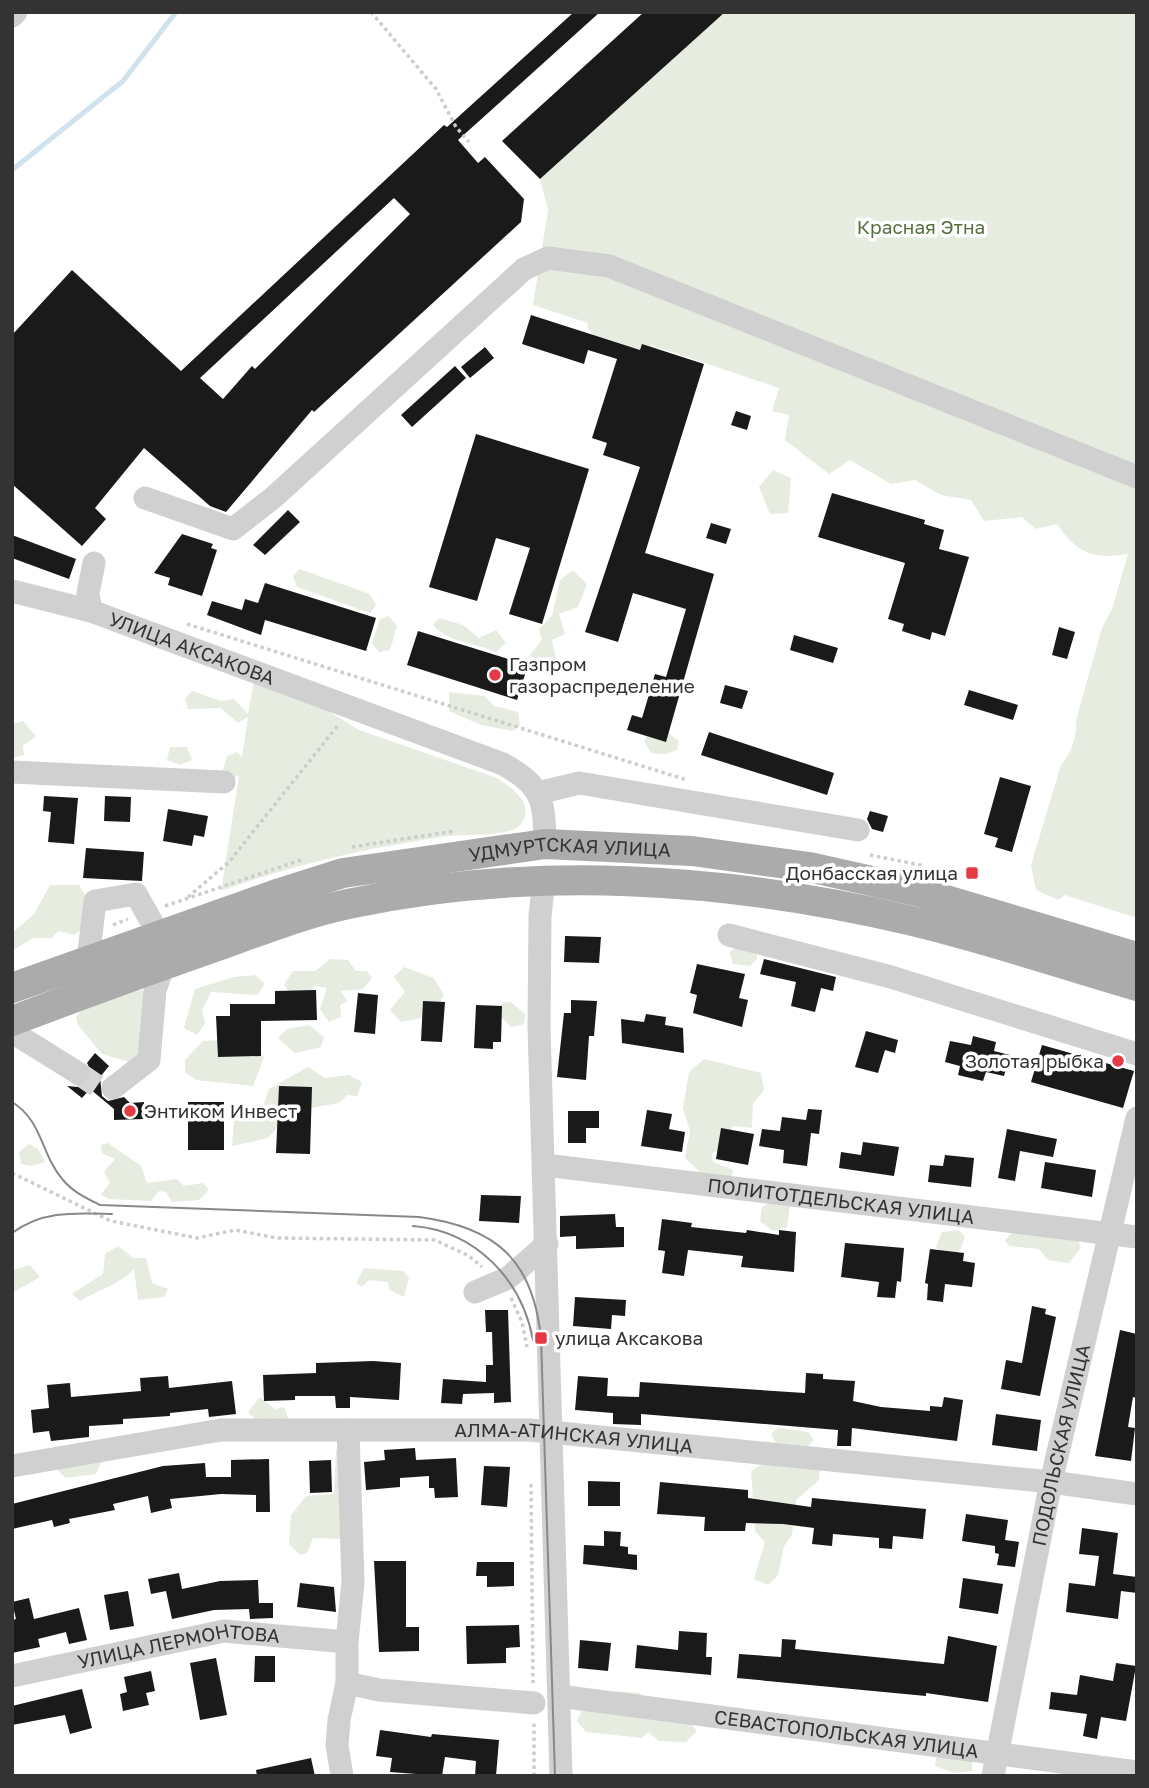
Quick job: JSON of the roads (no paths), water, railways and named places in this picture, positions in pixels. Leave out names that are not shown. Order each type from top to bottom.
[{"type":"main road","points":[[544,879],[545,844]]},
{"type":"main road","name":"УДМУРТСКАЯ УЛИЦА","points":[[12,988],[159,934],[343,873],[545,844],[692,851],[809,867],[916,891],[1137,957]]},
{"type":"main road","name":"УДМУРТСКАЯ УЛИЦА","points":[[12,1021],[164,964],[345,905],[416,892],[544,879],[697,886],[807,901],[907,920],[1137,986]]},
{"type":"street","points":[[145,498],[233,528],[274,497],[524,269],[548,258],[609,267],[1137,477]]},
{"type":"street","points":[[91,611],[88,593],[94,563]]},
{"type":"street","name":"УЛИЦА АКСАКОВА","points":[[12,591],[91,611],[503,764],[528,779],[538,793]]},
{"type":"street","points":[[12,772],[224,782]]},
{"type":"street","points":[[545,844],[545,817],[538,793],[579,783],[858,830]]},
{"type":"street","points":[[544,879],[540,916],[539,1027],[561,1776]]},
{"type":"street","points":[[88,960],[95,901],[136,894],[159,934]]},
{"type":"street","points":[[729,935],[891,977],[1137,1054]]},
{"type":"street","points":[[113,1088],[149,1060],[155,990],[164,964]]},
{"type":"street","points":[[12,1032],[78,1073]]},
{"type":"street","name":"ПОДОЛЬСКАЯ УЛИЦА","points":[[995,1766],[1051,1482],[1137,1118]]},
{"type":"street","name":"ПОЛИТОТДЕЛЬСКАЯ УЛИЦА","points":[[545,1165],[1137,1237]]},
{"type":"street","points":[[475,1292],[499,1282],[521,1268],[547,1244]]},
{"type":"street","name":"АЛМА-АТИНСКАЯ УЛИЦА","points":[[12,1466],[221,1430],[550,1433],[1051,1482],[1137,1494]]},
{"type":"street","points":[[342,1776],[337,1745],[347,1683],[347,1642],[353,1582],[348,1430]]},
{"type":"street","name":"УЛИЦА ЛЕРМОНТОВА","points":[[12,1676],[224,1631],[347,1642]]},
{"type":"street","points":[[347,1683],[379,1690],[534,1703]]},
{"type":"street","name":"СЕВАСТОПОЛЬСКАЯ УЛИЦА","points":[[559,1696],[995,1766],[1137,1772]]},
{"type":"waterway","points":[[12,170],[123,81],[176,12]]},
{"type":"tunnel","points":[[78,1073],[100,1088],[113,1088]]},
{"type":"tram line","points":[[12,1102],[36,1128],[50,1160],[63,1180],[75,1191],[100,1205],[419,1217],[469,1229],[489,1239],[506,1252],[519,1268],[537,1311],[541,1338],[555,1776]]},
{"type":"tram line","points":[[12,1233],[36,1220],[60,1214],[112,1214]]},
{"type":"tram line","points":[[413,1226],[457,1237],[492,1262],[507,1279],[518,1298],[533,1340]]},
{"type":"place","name":"Газпром газораспределение","points":[[495,675]]},
{"type":"place","name":"Донбасская улица","points":[[972,873]]},
{"type":"place","name":"Золотая рыбка","points":[[1118,1061]]},
{"type":"place","name":"Энтиком Инвест","points":[[130,1111]]},
{"type":"place","name":"улица Аксакова","points":[[541,1338]]},
{"type":"park label","name":"Красная Этна","points":[[921,227]]}]
